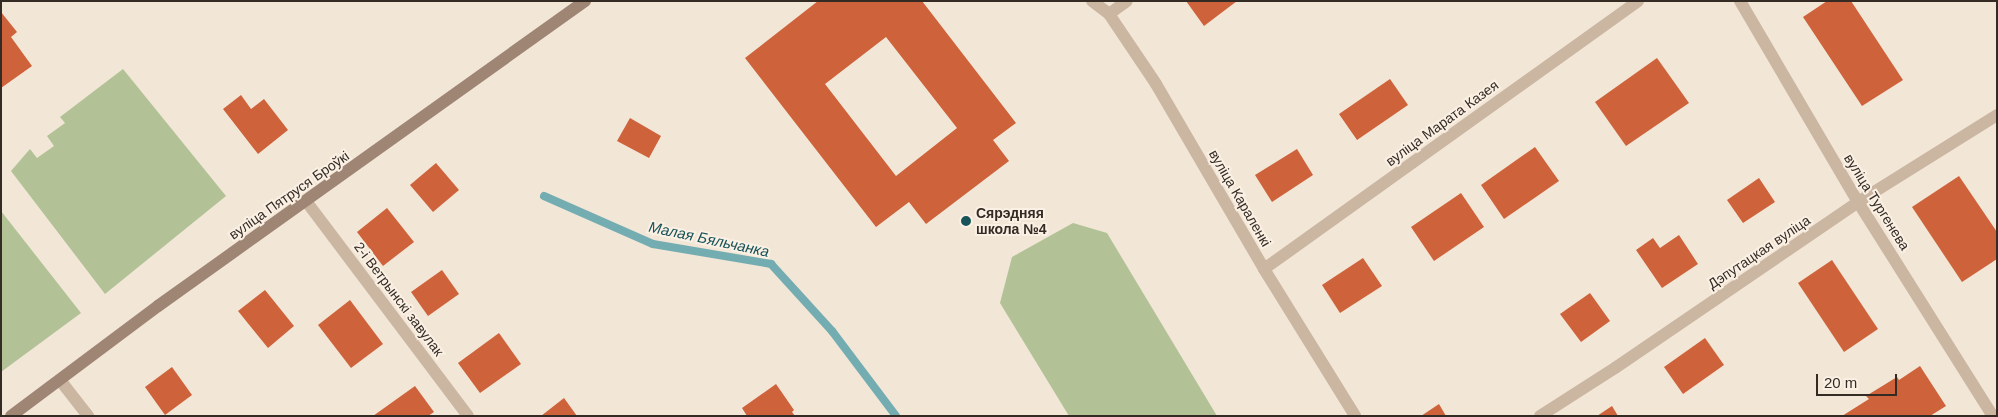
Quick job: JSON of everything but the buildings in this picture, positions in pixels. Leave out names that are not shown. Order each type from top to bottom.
[{"type":"main road","name":"вуліца Пятруся Броўкі","points":[[11,416],[158,306],[585,1]]},
{"type":"street","name":"вуліца Караленкі","points":[[1092,1],[1109,14],[1156,84],[1264,269],[1355,416]]},
{"type":"street","points":[[1109,14],[1127,1]]},
{"type":"street","name":"вуліца Марата Казея","points":[[1264,269],[1638,1]]},
{"type":"street","name":"вуліца Тургенева","points":[[1740,1],[1858,202],[1993,416]]},
{"type":"street","name":"Дэпутацкая вуліца","points":[[1540,416],[1615,368],[1858,202],[1997,115]]},
{"type":"street","name":"2-і Ветрынскі завулак","points":[[306,201],[468,416]]},
{"type":"street","points":[[60,380],[88,416]]},
{"type":"green space","points":[[123,69],[226,196],[105,294],[11,171],[30,149],[37,158],[54,146],[47,136],[65,123],[60,117]]},
{"type":"green space","points":[[1,211],[81,313],[1,372]]},
{"type":"green space","points":[[1073,223],[1107,233],[1217,416],[1069,416],[1000,303],[1012,257]]},
{"type":"waterway","name":"Малая Бяльчанка","points":[[544,196],[653,244],[771,264],[832,331],[896,416]]},
{"type":"place","name":"Сярэдняя школа №4","points":[[966,221]]}]
